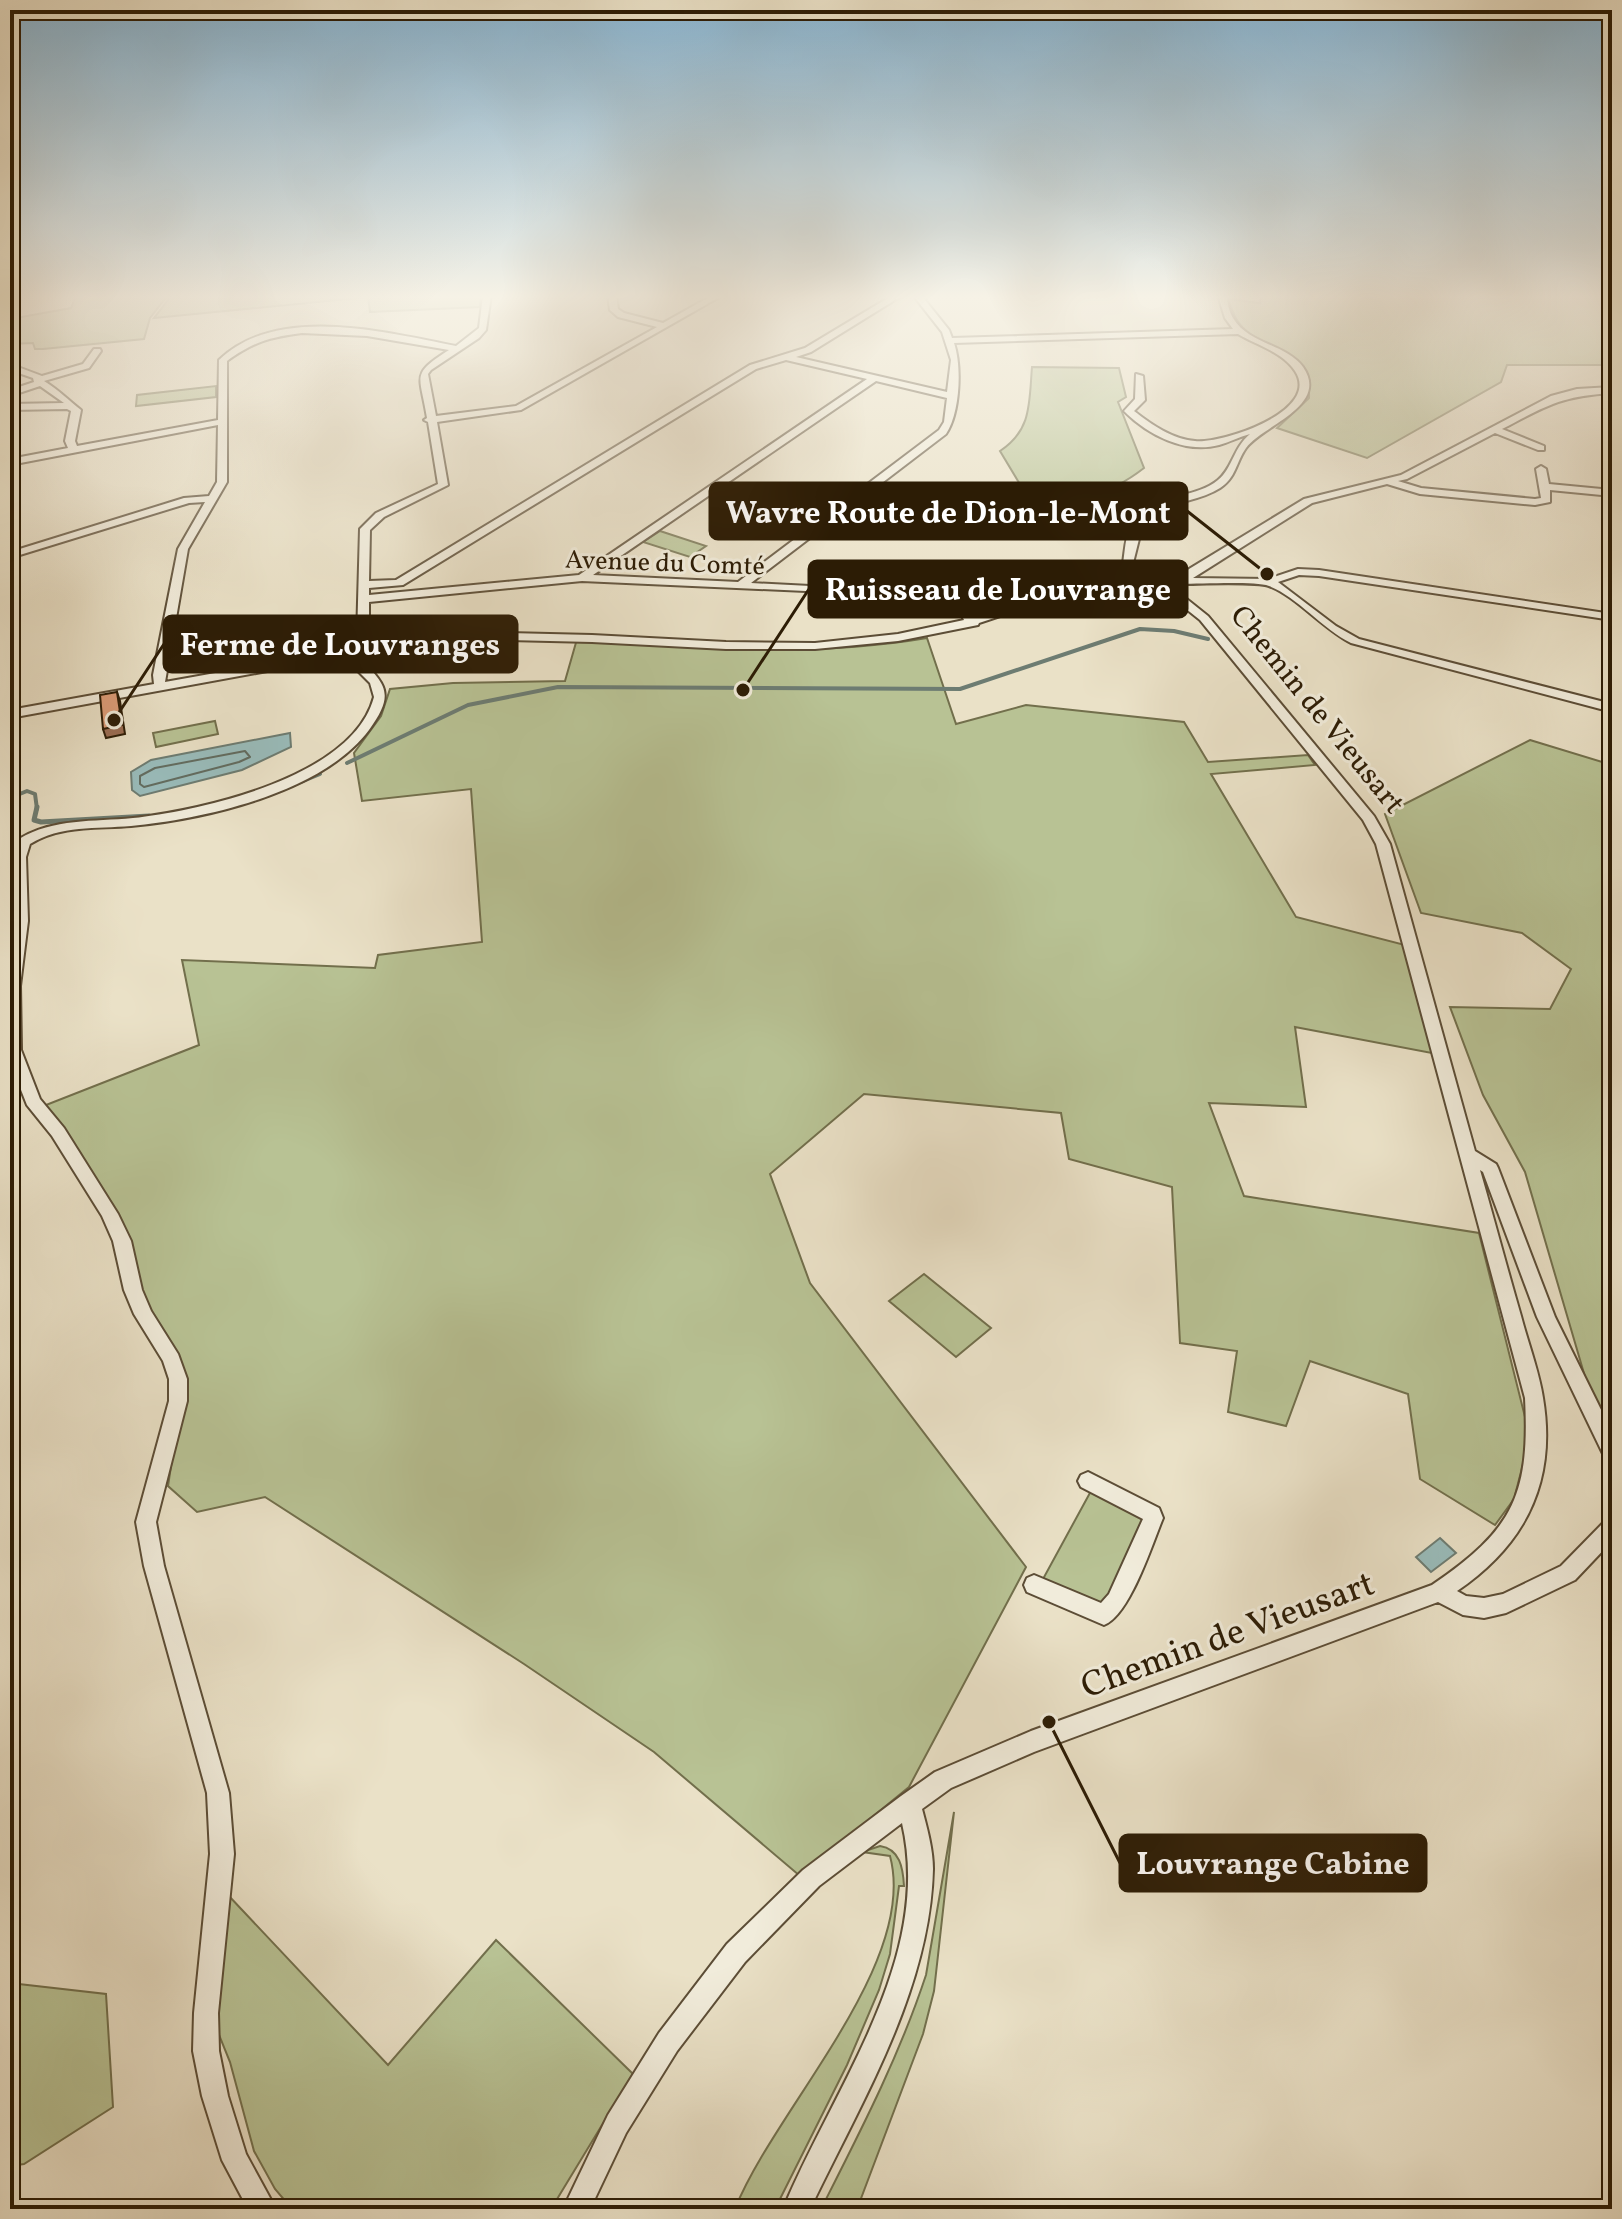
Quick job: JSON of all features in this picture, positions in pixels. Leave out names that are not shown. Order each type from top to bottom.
[{"type":"street","points":[[65,399],[69,406]]},
{"type":"street","points":[[160,688],[159,675],[183,549],[222,482],[221,399]]},
{"type":"street","points":[[368,650],[363,638],[364,537],[369,522],[443,485],[427,399]]},
{"type":"street","points":[[429,420],[518,408],[535,399]]},
{"type":"street","points":[[365,585],[400,589],[703,399]]},
{"type":"street","points":[[582,578],[844,399]]},
{"type":"street","points":[[740,586],[943,432],[949,422],[951,399]]},
{"type":"street","points":[[1139,399],[1129,411],[1182,443],[1209,444],[1247,431],[1261,431]]},
{"type":"street","points":[[10,714],[347,653],[446,640],[520,636],[754,647],[816,646],[873,642],[974,623],[1132,569],[1128,563],[1135,527],[1141,518],[1160,506],[1223,483],[1246,443],[1300,399]]},
{"type":"street","points":[[1172,584],[1300,505],[1390,482],[1553,399]]},
{"type":"street","points":[[10,407],[69,406],[76,410],[70,441],[73,449]]},
{"type":"street","points":[[10,462],[220,422]]},
{"type":"street","points":[[1494,429],[1541,448]]},
{"type":"street","points":[[1390,482],[1420,491],[1535,502],[1546,500],[1541,469]]},
{"type":"street","points":[[1545,487],[1612,493]]},
{"type":"street","points":[[10,555],[188,500],[213,499]]},
{"type":"street","name":"Chemin de Vieusart","points":[[576,2209],[617,2124],[653,2065],[736,1953],[811,1878],[909,1804],[943,1780],[1031,1742],[1439,1592],[1484,1561],[1509,1533],[1526,1504],[1534,1476],[1538,1442],[1534,1398],[1383,844],[1369,819],[1213,628],[1172,584],[1132,569]]},
{"type":"street","points":[[1172,584],[1269,582],[1298,572],[1319,573],[1612,617]]},
{"type":"street","name":"Avenue du Comté","points":[[365,599],[400,589],[582,578],[868,592]]},
{"type":"street","points":[[1269,582],[1292,594],[1320,620],[1353,640],[1543,687],[1612,708]]},
{"type":"street","points":[[951,584],[965,615],[974,623]]},
{"type":"street","points":[[263,2209],[235,2160],[215,2096],[206,2051],[206,2013],[222,1854],[218,1793],[154,1566],[146,1522],[178,1401],[178,1379],[171,1359],[143,1314],[133,1290],[122,1241],[109,1214],[58,1132],[33,1101],[13,1050],[13,986],[21,921],[19,857],[24,842],[46,832],[164,819],[194,812],[280,785],[319,768],[357,737],[373,717],[381,697],[379,684],[347,653]]},
{"type":"street","name":"Chemin de Vieusart","points":[[1470,1156],[1490,1168],[1503,1195],[1546,1317],[1612,1452]]},
{"type":"street","points":[[1034,1585],[1104,1615],[1116,1601],[1153,1518],[1152,1514],[1088,1481]]},
{"type":"street","points":[[1439,1592],[1463,1605],[1484,1608],[1506,1603],[1568,1573],[1612,1527]]},
{"type":"street","points":[[796,2209],[879,2042],[903,1974],[921,1870],[909,1804]]},
{"type":"green space","points":[[137,399],[202,399],[136,406]]},
{"type":"green space","points":[[1029,399],[1124,399],[1118,402],[1144,468],[1100,492],[1073,495],[1024,491],[1000,451],[1018,434]]},
{"type":"green space","points":[[1308,399],[1472,399],[1367,458],[1277,428]]},
{"type":"green space","points":[[660,531],[706,546],[690,557],[643,542]]},
{"type":"green space","points":[[927,638],[956,724],[1026,705],[1184,722],[1208,762],[1308,755],[1315,765],[1211,774],[1296,917],[1405,945],[1437,1054],[1295,1027],[1306,1107],[1209,1103],[1244,1196],[1479,1233],[1530,1437],[1514,1499],[1495,1525],[1420,1479],[1408,1394],[1310,1361],[1286,1426],[1228,1412],[1237,1351],[1180,1343],[1172,1187],[1069,1159],[1061,1113],[864,1094],[770,1174],[810,1283],[1026,1567],[909,1787],[800,1876],[654,1752],[265,1497],[197,1512],[168,1486],[183,1387],[67,1136],[46,1105],[199,1045],[182,960],[375,968],[378,955],[482,942],[471,789],[362,801],[354,753],[381,716],[390,689],[453,683],[565,681],[577,639],[709,648],[796,649],[840,648]]},
{"type":"green space","points":[[215,721],[218,734],[156,747],[153,733]]},
{"type":"green space","points":[[1530,740],[1612,765],[1612,1417],[1595,1411],[1525,1172],[1483,1095],[1450,1007],[1550,1009],[1571,969],[1522,933],[1421,913],[1385,814]]},
{"type":"green space","points":[[924,1274],[991,1328],[956,1357],[889,1301]]},
{"type":"green space","points":[[1091,1491],[1140,1509],[1145,1522],[1103,1605],[1043,1579]]},
{"type":"green space","points":[[954,1812],[934,1991],[923,2034],[857,2209],[821,2209],[891,2065],[926,1975]]},
{"type":"green space","points":[[880,1846],[896,1855],[904,1886],[899,1886],[890,1954],[879,1990],[847,2065],[775,2209],[735,2209],[754,2170],[838,2036],[864,1989],[884,1943],[893,1898],[890,1856],[862,1852]]},
{"type":"green space","points":[[228,1895],[388,2065],[496,1940],[633,2074],[551,2209],[292,2209],[275,2189],[254,2151],[230,2062],[213,2020]]},
{"type":"green space","points":[[10,1983],[106,1994],[113,2107],[24,2164],[10,2166]]},
{"type":"water","points":[[290,733],[291,747],[242,770],[140,796],[132,790],[131,772],[151,760]]},
{"type":"water","points":[[1440,1538],[1456,1553],[1431,1572],[1416,1557]]},
{"type":"building","points":[[117,692],[122,725],[103,729],[100,695]]},
{"type":"waterway","points":[[347,763],[468,705],[558,687],[960,689],[1140,629],[1174,631],[1208,639]]},
{"type":"waterway","points":[[291,786],[320,774]]},
{"type":"waterway","points":[[10,798],[27,791],[35,794],[37,808]]},
{"type":"waterway","points":[[37,808],[34,820],[41,822],[149,816]]},
{"type":"place","name":"Wavre Route de Dion-le-Mont","points":[[1267,574]]},
{"type":"place","name":"Ruisseau de Louvrange","points":[[743,690]]},
{"type":"place","name":"Ferme de Louvranges","points":[[114,720]]},
{"type":"place","name":"Louvrange Cabine","points":[[1049,1722]]}]
